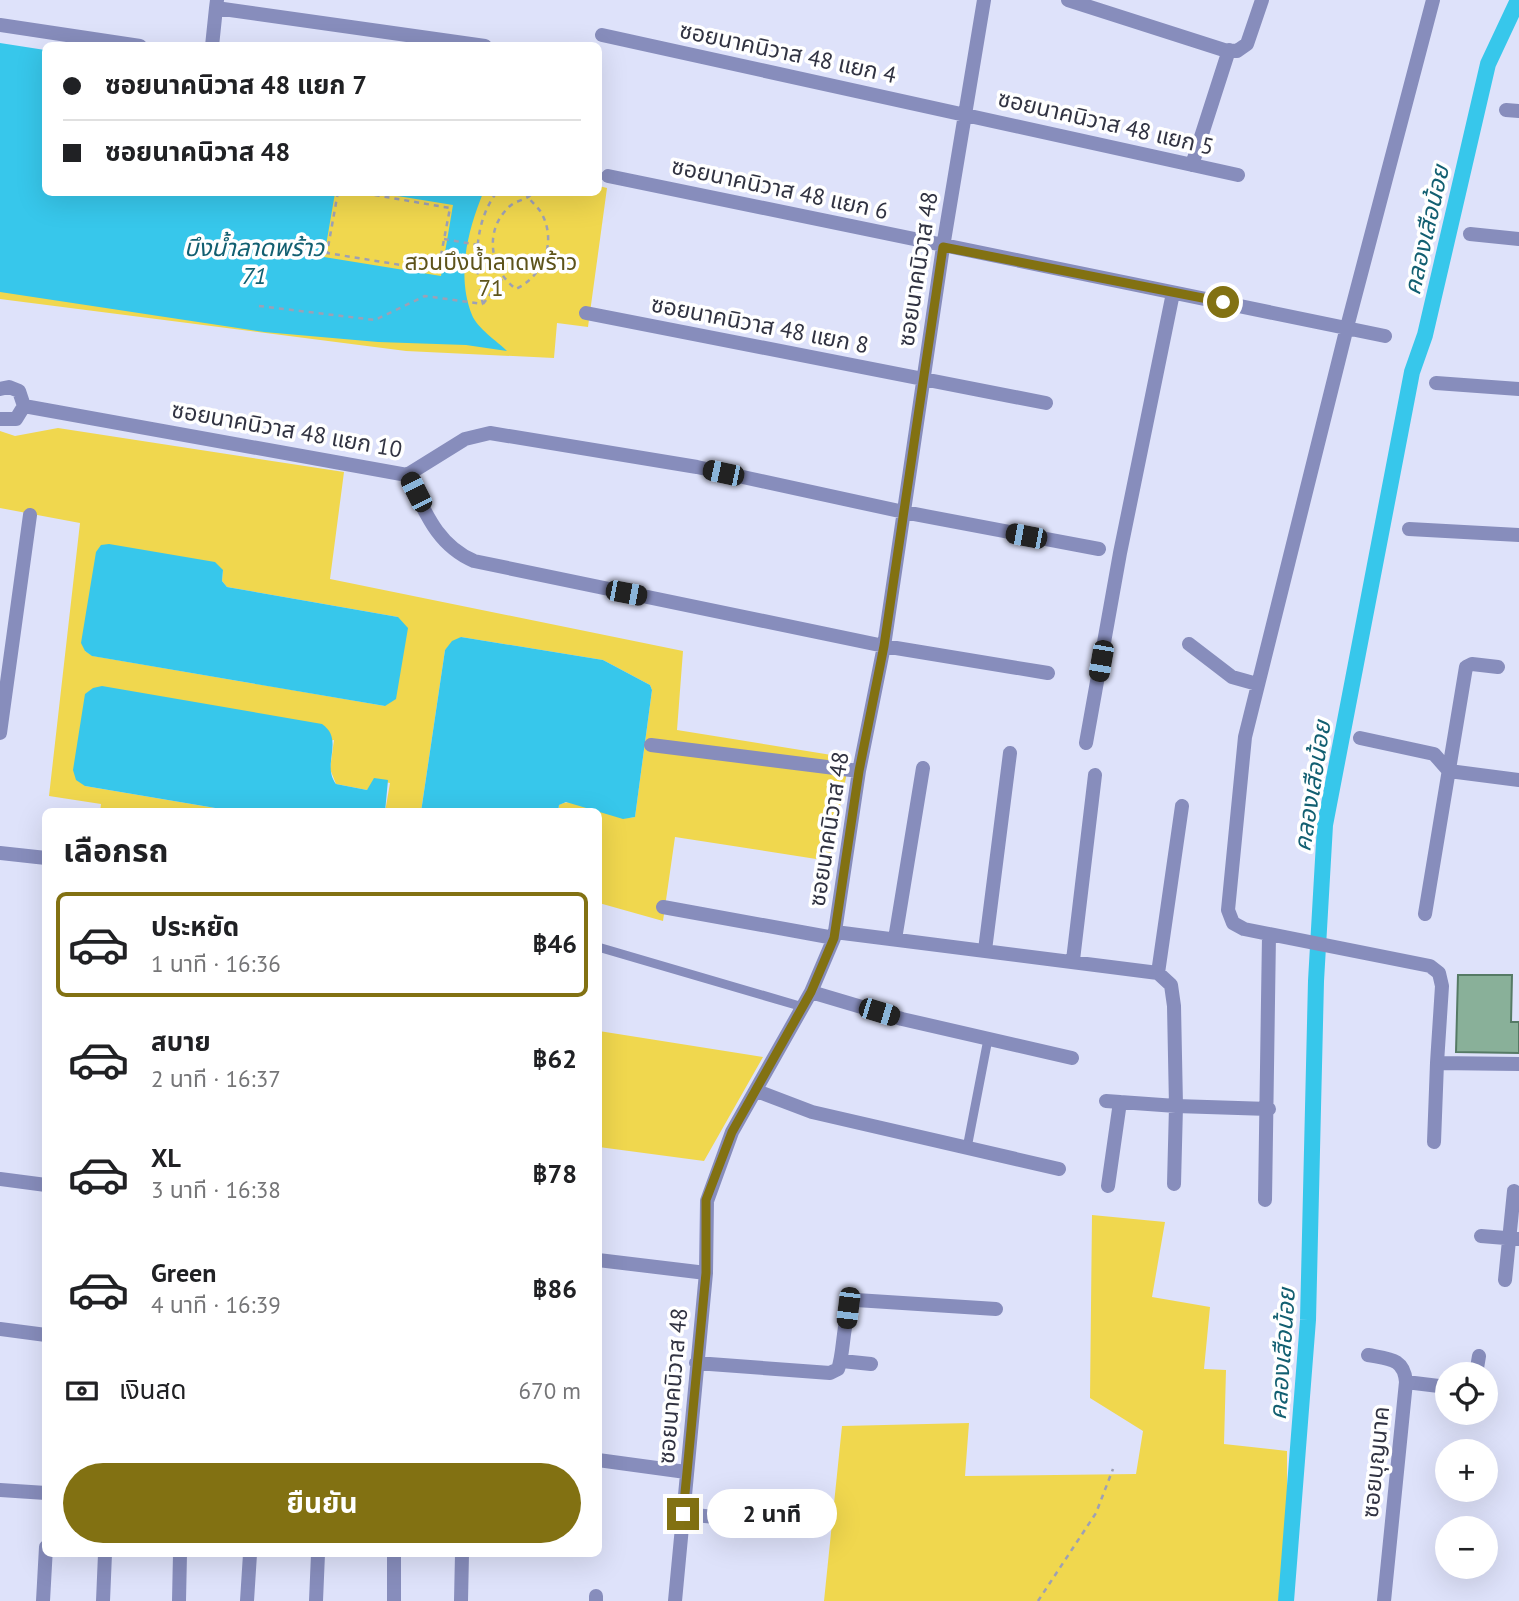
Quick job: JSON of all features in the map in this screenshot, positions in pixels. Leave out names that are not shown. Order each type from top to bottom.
[{"type":"street","name":"ซอยนาคนิวาส 48","points":[[675,1601],[706,1273],[706,1200],[732,1132],[811,992],[835,935],[859,771],[884,646],[943,247],[984,0]]},
{"type":"street","points":[[1068,0],[1237,51],[1247,44],[1262,0]]},
{"type":"street","points":[[1433,0],[1347,327],[1245,737],[1228,909],[1233,923],[1244,929],[1308,944],[1430,966],[1440,973],[1442,986],[1434,1142]]},
{"type":"street","points":[[212,42],[216,4],[459,42]]},
{"type":"street","points":[[0,25],[114,42]]},
{"type":"street","name":"ซอยนาคนิวาส 48 แยก 4","points":[[602,35],[964,113]]},
{"type":"street","points":[[1192,165],[1228,50]]},
{"type":"street","name":"ซอยนาคนิวาส 48 แยก 5","points":[[964,113],[1237,175]]},
{"type":"street","name":"ซอยนาคนิวาส 48 แยก 6","points":[[608,176],[1385,336]]},
{"type":"street","points":[[1470,234],[1519,239]]},
{"type":"street","points":[[1086,743],[1173,293]]},
{"type":"street","name":"ซอยนาคนิวาส 48 แยก 8","points":[[586,313],[1046,403]]},
{"type":"street","points":[[1436,383],[1519,388]]},
{"type":"street","points":[[0,389],[9,387],[19,391],[24,406],[16,419],[0,419]]},
{"type":"street","name":"ซอยนาคนิวาส 48 แยก 10","points":[[24,406],[407,475],[465,439],[489,433],[696,467],[904,512],[1099,550]]},
{"type":"street","points":[[407,475],[442,540],[459,555],[474,561],[884,646],[1048,673]]},
{"type":"street","points":[[0,733],[30,515]]},
{"type":"street","points":[[1409,529],[1519,535]]},
{"type":"street","points":[[1189,643],[1232,677],[1257,684]]},
{"type":"street","points":[[1425,914],[1466,667],[1472,664],[1498,667]]},
{"type":"street","points":[[1360,738],[1434,754],[1449,771],[1519,780]]},
{"type":"street","points":[[651,745],[859,771]]},
{"type":"street","points":[[985,950],[1010,753]]},
{"type":"street","points":[[895,939],[923,768]]},
{"type":"street","points":[[1073,960],[1096,775]]},
{"type":"street","points":[[1158,973],[1181,806]]},
{"type":"street","points":[[0,853],[42,858]]},
{"type":"street","points":[[663,907],[835,935],[895,939],[1158,973],[1171,985],[1174,1006],[1174,1184]]},
{"type":"street","points":[[1265,1200],[1269,1109],[1269,935]]},
{"type":"street","points":[[811,992],[902,1019],[1072,1058]]},
{"type":"street","points":[[1437,1063],[1519,1064]]},
{"type":"street","points":[[757,1091],[812,1112],[1059,1169]]},
{"type":"street","points":[[1108,1186],[1113,1102],[1269,1109]]},
{"type":"street","points":[[0,1179],[42,1184]]},
{"type":"street","points":[[1505,1280],[1515,1239],[1514,1191]]},
{"type":"street","points":[[1481,1236],[1515,1239]]},
{"type":"street","points":[[602,1263],[706,1273]]},
{"type":"street","points":[[696,1363],[830,1373],[838,1369],[842,1361],[848,1308],[856,1300],[996,1309]]},
{"type":"street","points":[[0,1329],[42,1334]]},
{"type":"street","name":"ซอยบุญนาค","points":[[1368,1355],[1397,1360],[1405,1369],[1406,1382],[1384,1601]]},
{"type":"street","points":[[1478,1362],[1479,1356]]},
{"type":"street","points":[[842,1361],[871,1364]]},
{"type":"street","points":[[1406,1382],[1435,1386]]},
{"type":"street","points":[[602,1461],[687,1472]]},
{"type":"street","points":[[0,1490],[42,1493]]},
{"type":"street","points":[[683,1514],[780,1523]]},
{"type":"street","points":[[43,1601],[45,1557]]},
{"type":"street","points":[[103,1601],[105,1557]]},
{"type":"street","points":[[179,1601],[180,1557]]},
{"type":"street","points":[[247,1601],[250,1557]]},
{"type":"street","points":[[316,1601],[318,1557]]},
{"type":"street","points":[[394,1557],[394,1601]]},
{"type":"street","points":[[461,1601],[462,1557]]},
{"type":"lane","points":[[602,948],[803,1007]]},
{"type":"lane","points":[[967,1148],[988,1039]]},
{"type":"path","points":[[337,196],[327,253],[438,271],[450,208],[380,196]]},
{"type":"path","points":[[483,304],[479,287],[478,245],[488,204],[494,196]]},
{"type":"path","points":[[527,196],[528,199],[541,212],[548,230],[547,254],[528,283],[516,289],[502,279],[495,266],[492,243],[499,220],[512,205],[528,199],[531,196]]},
{"type":"path","points":[[445,239],[478,245]]},
{"type":"path","points":[[483,304],[502,279]]},
{"type":"path","points":[[259,306],[375,320],[425,296],[483,304]]},
{"type":"path","points":[[1038,1601],[1096,1513],[1113,1469]]},
{"type":"green space","name":"บึงน้ำลาดพร้าว 71","points":[[0,44],[42,179],[42,196],[602,196],[602,187],[607,188],[588,327],[557,323],[554,358],[406,351],[0,299]]},
{"type":"green space","points":[[58,428],[344,472],[330,579],[683,651],[677,730],[850,758],[829,861],[675,837],[663,921],[602,904],[602,811],[616,816],[635,817],[652,690],[650,685],[603,660],[461,637],[445,650],[422,808],[386,808],[390,783],[373,780],[372,787],[367,790],[336,784],[330,769],[334,740],[85,786],[215,808],[100,808],[101,804],[49,796],[80,523],[0,508],[0,431],[15,436]],"holes":[[[223,570],[222,581],[227,587],[398,617],[385,706],[93,656],[85,651]]]},
{"type":"green space","points":[[568,802],[594,808],[559,808],[559,805]]},
{"type":"green space","points":[[602,1031],[763,1057],[704,1161],[602,1147]]},
{"type":"green space","points":[[1092,1215],[1165,1222],[1152,1297],[1210,1307],[1204,1369],[1226,1370],[1224,1444],[1287,1451],[1287,1530],[1280,1601],[824,1601],[842,1426],[969,1423],[965,1476],[1136,1474],[1143,1431],[1090,1398]]},
{"type":"water","name":"บึงน้ำลาดพร้าว 71","points":[[0,43],[42,50],[42,196],[334,196],[324,257],[441,276],[453,205],[398,196],[482,196],[466,253],[464,269],[467,300],[475,320],[507,351],[466,345],[378,342],[264,332],[0,292]]},
{"type":"water","points":[[109,544],[215,562],[223,570],[222,581],[227,587],[398,617],[408,628],[396,699],[385,706],[92,656],[85,651],[81,643],[96,552],[101,545]]},
{"type":"water","points":[[461,637],[603,660],[650,685],[652,690],[635,817],[623,819],[602,813],[602,808],[586,808],[566,802],[559,808],[422,808],[445,650],[452,641]]},
{"type":"water","points":[[102,686],[322,724],[332,737],[331,768],[336,784],[367,790],[374,778],[388,780],[385,808],[215,808],[85,786],[76,780],[73,770],[85,694]]},
{"type":"building","points":[[1458,975],[1512,975],[1511,1022],[1519,1022],[1519,1053],[1456,1052]]},
{"type":"waterway","name":"คลองเสือน้อย","points":[[1286,1601],[1308,1320],[1316,981],[1325,825],[1412,372],[1425,335],[1488,64],[1518,0]]},
{"type":"route","points":[[683,1514],[706,1273],[706,1200],[732,1132],[811,992],[834,938],[859,771],[884,646],[943,247],[1223,302]]},
{"type":"park label","name":"สวนบึงน้ำลาดพร้าว 71","points":[[491,274]]}]
